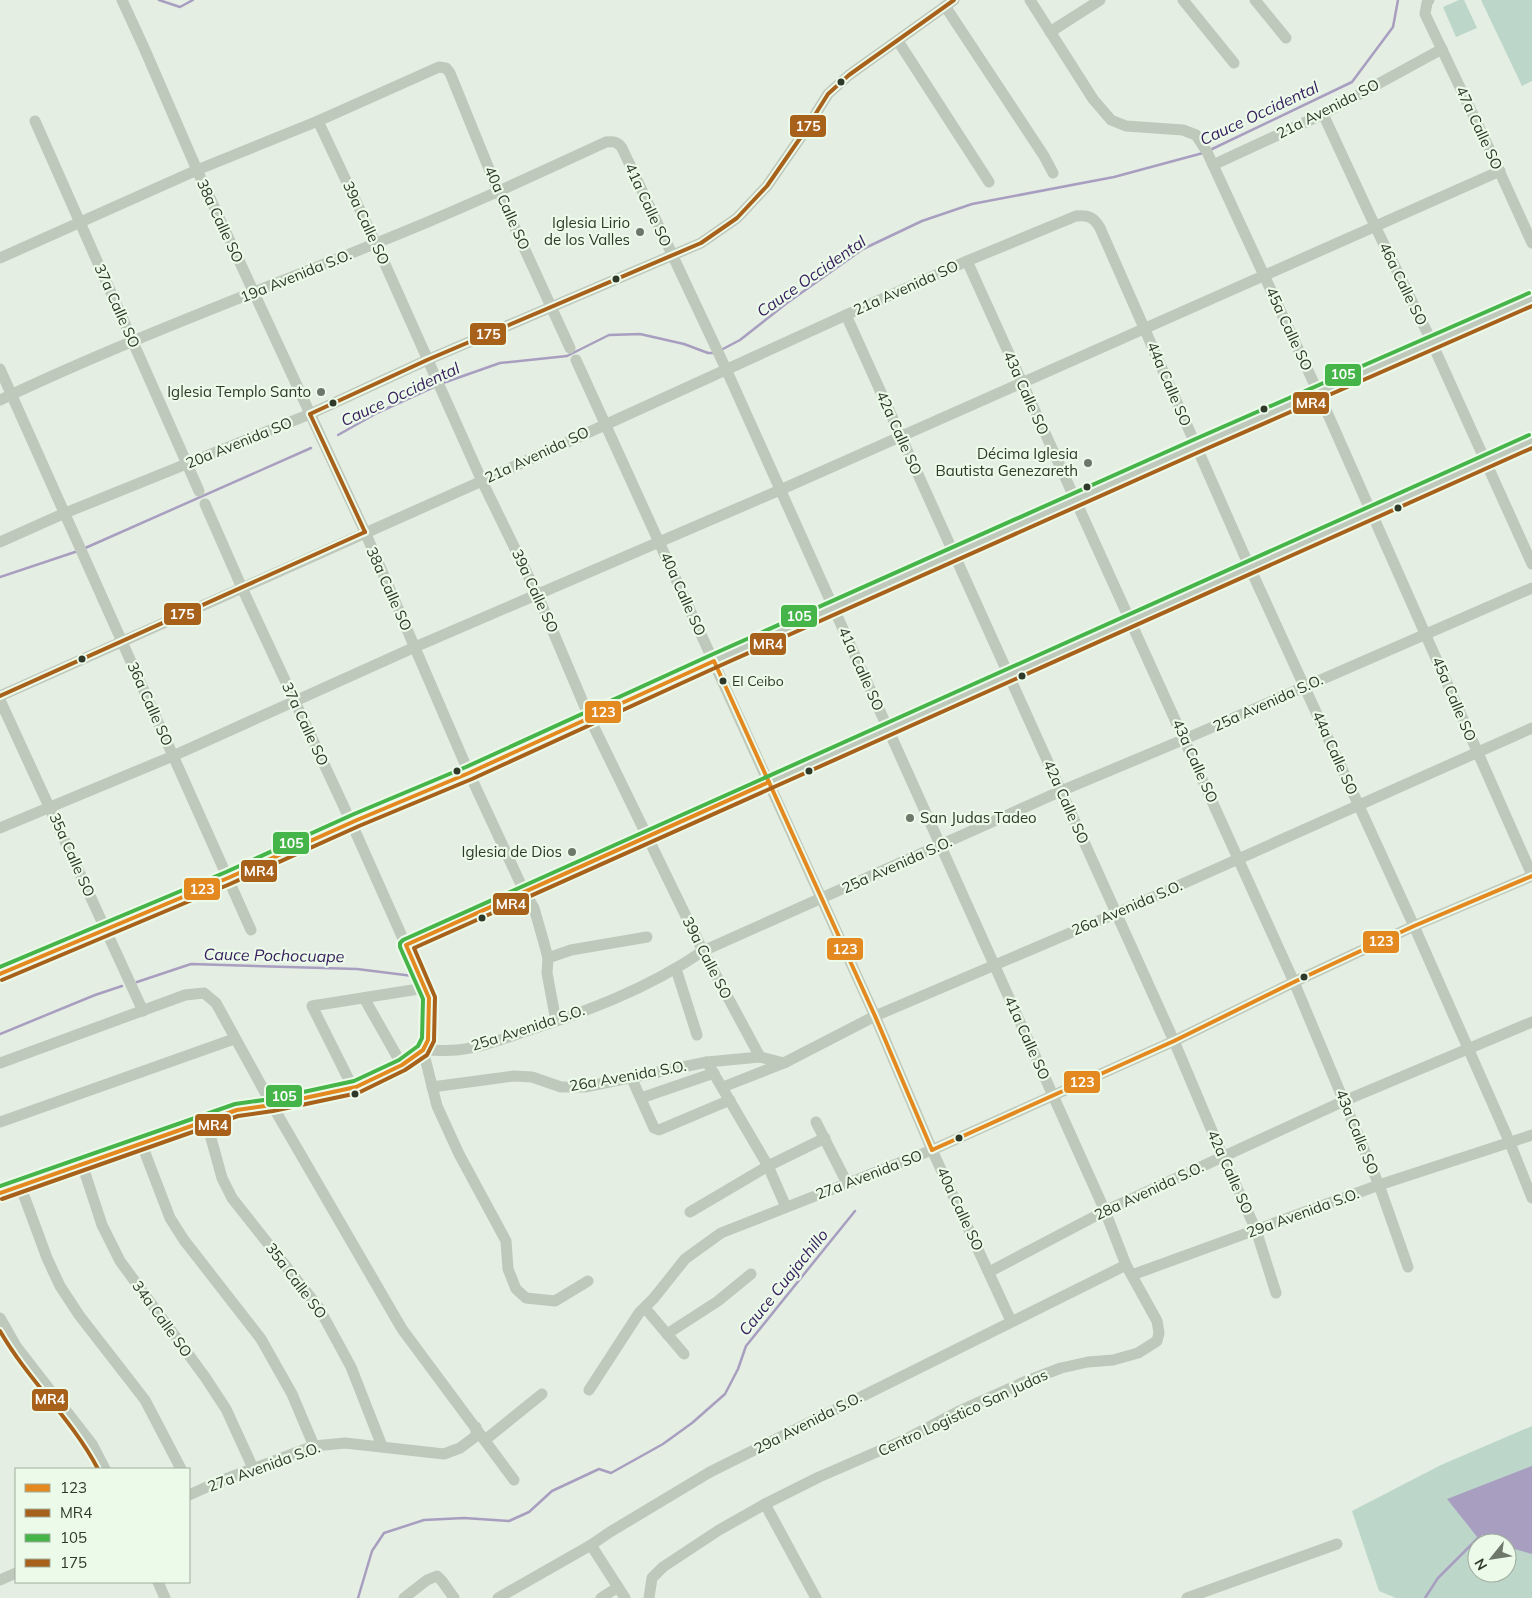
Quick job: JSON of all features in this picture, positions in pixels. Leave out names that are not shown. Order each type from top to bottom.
[{"type":"street","name":"38a Calle SO","points":[[122,0],[149,58],[196,170],[365,532],[469,773],[524,891],[534,908],[548,958],[547,973],[556,1021]]},
{"type":"street","name":"45a Calle SO","points":[[1030,0],[1093,99],[1110,120],[1126,126],[1183,130],[1196,135],[1207,152],[1318,392],[1532,875]]},
{"type":"street","points":[[1050,32],[1100,0]]},
{"type":"street","points":[[1183,0],[1234,63]]},
{"type":"street","points":[[1255,0],[1286,38]]},
{"type":"street","name":"47a Calle SO","points":[[1429,0],[1425,14],[1532,243]]},
{"type":"street","points":[[950,3],[1044,156],[1053,174]]},
{"type":"street","name":"20a Avenida SO","points":[[0,542],[310,414],[427,360],[701,244],[737,218],[767,186],[828,94],[849,76],[950,3]]},
{"type":"street","points":[[898,41],[989,182]]},
{"type":"street","name":"21a Avenida SO","points":[[1213,165],[1324,114],[1442,48]]},
{"type":"street","name":"40a Calle SO","points":[[318,121],[439,68],[446,68],[450,73],[498,191],[570,348]]},
{"type":"street","name":"46a Calle SO","points":[[1324,114],[1375,226],[1432,342],[1532,564]]},
{"type":"street","name":"37a Calle SO","points":[[35,121],[199,491]]},
{"type":"street","points":[[0,258],[196,170],[318,121]]},
{"type":"street","name":"39a Calle SO","points":[[318,121],[376,244],[482,481],[538,596],[590,719],[703,951],[760,1057]]},
{"type":"street","name":"19a Avenida S.O.","points":[[0,400],[132,342],[376,244],[606,142],[619,144]]},
{"type":"street","name":"41a Calle SO","points":[[619,144],[726,369],[1105,1211],[1126,1264],[1157,1321],[1159,1332]]},
{"type":"street","points":[[0,828],[173,756],[1500,171]]},
{"type":"street","name":"21a Avenida SO","points":[[0,698],[82,658],[122,642],[482,481],[846,315],[967,261],[1076,216]]},
{"type":"street","name":"44a Calle SO","points":[[1076,216],[1087,216],[1095,219],[1250,568],[1414,926],[1467,1050],[1510,1143],[1532,1198]]},
{"type":"street","name":"43a Calle SO","points":[[967,261],[1294,982],[1379,1185],[1408,1266]]},
{"type":"street","points":[[0,974],[228,878],[351,822],[469,773],[714,661],[1196,446],[1532,299]]},
{"type":"street","name":"42a Calle SO","points":[[846,315],[1174,1041],[1256,1230],[1276,1293]]},
{"type":"street","name":"40a Calle SO","points":[[576,360],[875,1016],[932,1150],[1011,1321]]},
{"type":"street","name":"36a Calle SO","points":[[0,369],[251,930]]},
{"type":"street","points":[[0,1193],[237,1110],[272,1105],[353,1088],[402,1065],[423,1050],[428,1040],[428,998],[406,945],[1532,441]]},
{"type":"street","name":"37a Calle SO","points":[[205,504],[406,945]]},
{"type":"street","name":"25a Avenida S.O.","points":[[423,1050],[458,1050],[492,1042],[611,1000],[676,969],[703,951],[1061,791],[1185,740],[1532,588]]},
{"type":"street","name":"35a Calle SO","points":[[0,698],[104,930],[143,1011]]},
{"type":"street","name":"26a Avenida S.O.","points":[[723,1087],[784,1064],[875,1016],[1117,913],[1532,728]]},
{"type":"street","name":"27a Avenida SO","points":[[589,1390],[639,1313],[654,1298],[685,1259],[721,1233],[932,1150],[1053,1097],[1414,926],[1532,875]]},
{"type":"street","points":[[548,958],[572,950],[647,938]]},
{"type":"street","points":[[676,969],[697,1035]]},
{"type":"street","points":[[353,1088],[312,1006],[425,988]]},
{"type":"street","points":[[0,1064],[185,994],[204,993],[216,1003],[234,1039],[402,1329],[514,1480]]},
{"type":"street","points":[[364,998],[402,1065]]},
{"type":"street","name":"28a Avenida S.O.","points":[[989,1272],[1105,1211],[1344,1101],[1532,1022]]},
{"type":"street","points":[[0,1122],[234,1039]]},
{"type":"street","points":[[423,1050],[437,1106],[459,1154],[506,1241],[508,1269],[516,1289],[526,1298],[554,1301],[588,1281]]},
{"type":"street","points":[[707,1062],[760,1057],[784,1064]]},
{"type":"street","name":"26a Avenida S.O.","points":[[432,1087],[514,1076],[532,1077],[562,1087],[584,1087],[707,1062],[768,1166],[786,1207]]},
{"type":"street","points":[[641,1098],[714,1073]]},
{"type":"street","points":[[631,1077],[654,1128],[659,1130],[730,1100]]},
{"type":"street","name":"35a Calle SO","points":[[206,1120],[222,1178],[232,1198],[319,1308],[351,1367],[382,1446]]},
{"type":"street","points":[[816,1122],[847,1183]]},
{"type":"street","name":"29a Avenida S.O.","points":[[1132,1275],[1379,1185],[1532,1136]]},
{"type":"street","points":[[690,1212],[768,1166],[825,1138]]},
{"type":"street","points":[[142,1144],[170,1218],[184,1240],[261,1339],[292,1394],[314,1446]]},
{"type":"street","name":"34a Calle SO","points":[[82,1164],[102,1225],[120,1261],[205,1377],[226,1409],[253,1468]]},
{"type":"street","points":[[20,1185],[46,1258],[60,1286],[78,1315],[145,1400],[179,1468]]},
{"type":"street","name":"29a Avenida S.O.","points":[[498,1598],[591,1545],[710,1472],[1126,1264]]},
{"type":"street","points":[[667,1334],[718,1301],[751,1274]]},
{"type":"street","points":[[644,1308],[684,1354]]},
{"type":"street","points":[[0,1318],[16,1346],[92,1444],[105,1468]]},
{"type":"street","name":"Centro Logistico San Judas","points":[[648,1598],[652,1578],[663,1566],[765,1504],[1024,1382],[1062,1368],[1088,1362],[1113,1360],[1138,1353],[1157,1341],[1159,1332]]},
{"type":"street","points":[[486,1440],[542,1394]]},
{"type":"street","name":"27a Avenida S.O.","points":[[190,1492],[314,1446],[345,1443],[444,1454],[460,1448],[471,1441],[476,1436],[476,1427]]},
{"type":"street","points":[[765,1504],[816,1598]]},
{"type":"street","points":[[1187,1598],[1337,1544]]},
{"type":"street","points":[[591,1545],[625,1598]]},
{"type":"street","points":[[0,1580],[15,1573]]},
{"type":"street","points":[[404,1598],[427,1580],[437,1576],[454,1598]]},
{"type":"street","points":[[158,1583],[165,1598]]},
{"type":"street","points":[[601,1598],[618,1587]]},
{"type":"green space","points":[[1459,0],[1464,0],[1477,28],[1456,37],[1443,7]]},
{"type":"green space","points":[[1481,0],[1532,0],[1532,81],[1522,86]]},
{"type":"green space","points":[[1532,1426],[1532,1598],[1396,1598],[1379,1591],[1352,1511],[1441,1465]]},
{"type":"shaded area","points":[[1532,1466],[1532,1554],[1517,1550],[1517,1533],[1474,1533],[1447,1499]]},
{"type":"waterway","points":[[159,0],[180,7],[193,0]]},
{"type":"waterway","name":"Cauce Occidental","points":[[1210,150],[1352,82],[1393,27],[1398,0]]},
{"type":"waterway","name":"Cauce Occidental","points":[[721,350],[740,340],[787,303],[863,249],[922,221],[972,204],[1114,177],[1203,153]]},
{"type":"waterway","name":"Cauce Occidental","points":[[443,383],[500,363],[567,356],[609,335],[640,334],[713,353]]},
{"type":"waterway","name":"Cauce Occidental","points":[[338,435],[377,413],[436,386]]},
{"type":"waterway","name":"Cauce Occidental","points":[[83,549],[311,448]]},
{"type":"waterway","name":"Cauce Occidental","points":[[0,577],[78,551]]},
{"type":"waterway","name":"Cauce Pochocuape","points":[[137,982],[191,964],[357,969],[413,976]]},
{"type":"waterway","name":"Cauce Pochocuape","points":[[0,1034],[95,995],[122,986]]},
{"type":"waterway","name":"Cauce Cuajachillo","points":[[358,1598],[372,1551],[384,1533],[424,1520],[464,1518],[509,1521],[529,1512],[552,1491],[599,1469],[611,1473],[663,1444],[692,1423],[725,1394],[738,1369],[746,1346],[855,1211]]},
{"type":"waterway","points":[[1425,1598],[1438,1578],[1467,1549]]},
{"type":"transit line","name":"175","points":[[310,414],[427,360],[701,243],[737,218],[767,186],[828,94],[849,75],[954,0]]},
{"type":"transit line","name":"105","points":[[0,967],[226,872],[354,814],[466,767],[711,655],[1193,440],[1529,293]]},
{"type":"transit line","name":"MR4","points":[[2,980],[472,779],[717,667],[1532,306]]},
{"type":"transit line","name":"175","points":[[310,414],[365,532]]},
{"type":"transit line","name":"105","points":[[0,1186],[235,1104],[271,1099],[354,1081],[399,1060],[418,1046],[422,1038],[423,999],[400,947],[400,943],[403,940],[1529,435]]},
{"type":"transit line","name":"MR4","points":[[2,1199],[238,1116],[273,1111],[358,1093],[405,1070],[427,1055],[434,1041],[435,997],[414,948],[1532,448]]},
{"type":"transit line","name":"175","points":[[0,696],[365,532]]},
{"type":"transit line","name":"123","points":[[0,974],[228,878],[357,820],[469,773],[714,661],[875,1016],[932,1150]]},
{"type":"transit line","name":"123","points":[[0,1193],[237,1110],[272,1105],[356,1087],[402,1065],[423,1050],[428,1040],[429,998],[406,945],[769,782]]},
{"type":"transit line","name":"123","points":[[932,1150],[1174,1041],[1414,926],[1532,876]]},
{"type":"transit line","name":"MR4","points":[[0,1331],[23,1366],[76,1433],[97,1468]]},
{"type":"place","name":"Iglesia Lirio de los Valles","points":[[640,232]]},
{"type":"place","name":"Iglesia Templo Santo","points":[[321,392]]},
{"type":"place","name":"Décima Iglesia Bautista Genezareth","points":[[1088,463]]},
{"type":"place","name":"El Ceibo","points":[[723,681]]},
{"type":"place","name":"San Judas Tadeo","points":[[910,818]]},
{"type":"place","name":"Iglesia de Dios","points":[[572,852]]}]
